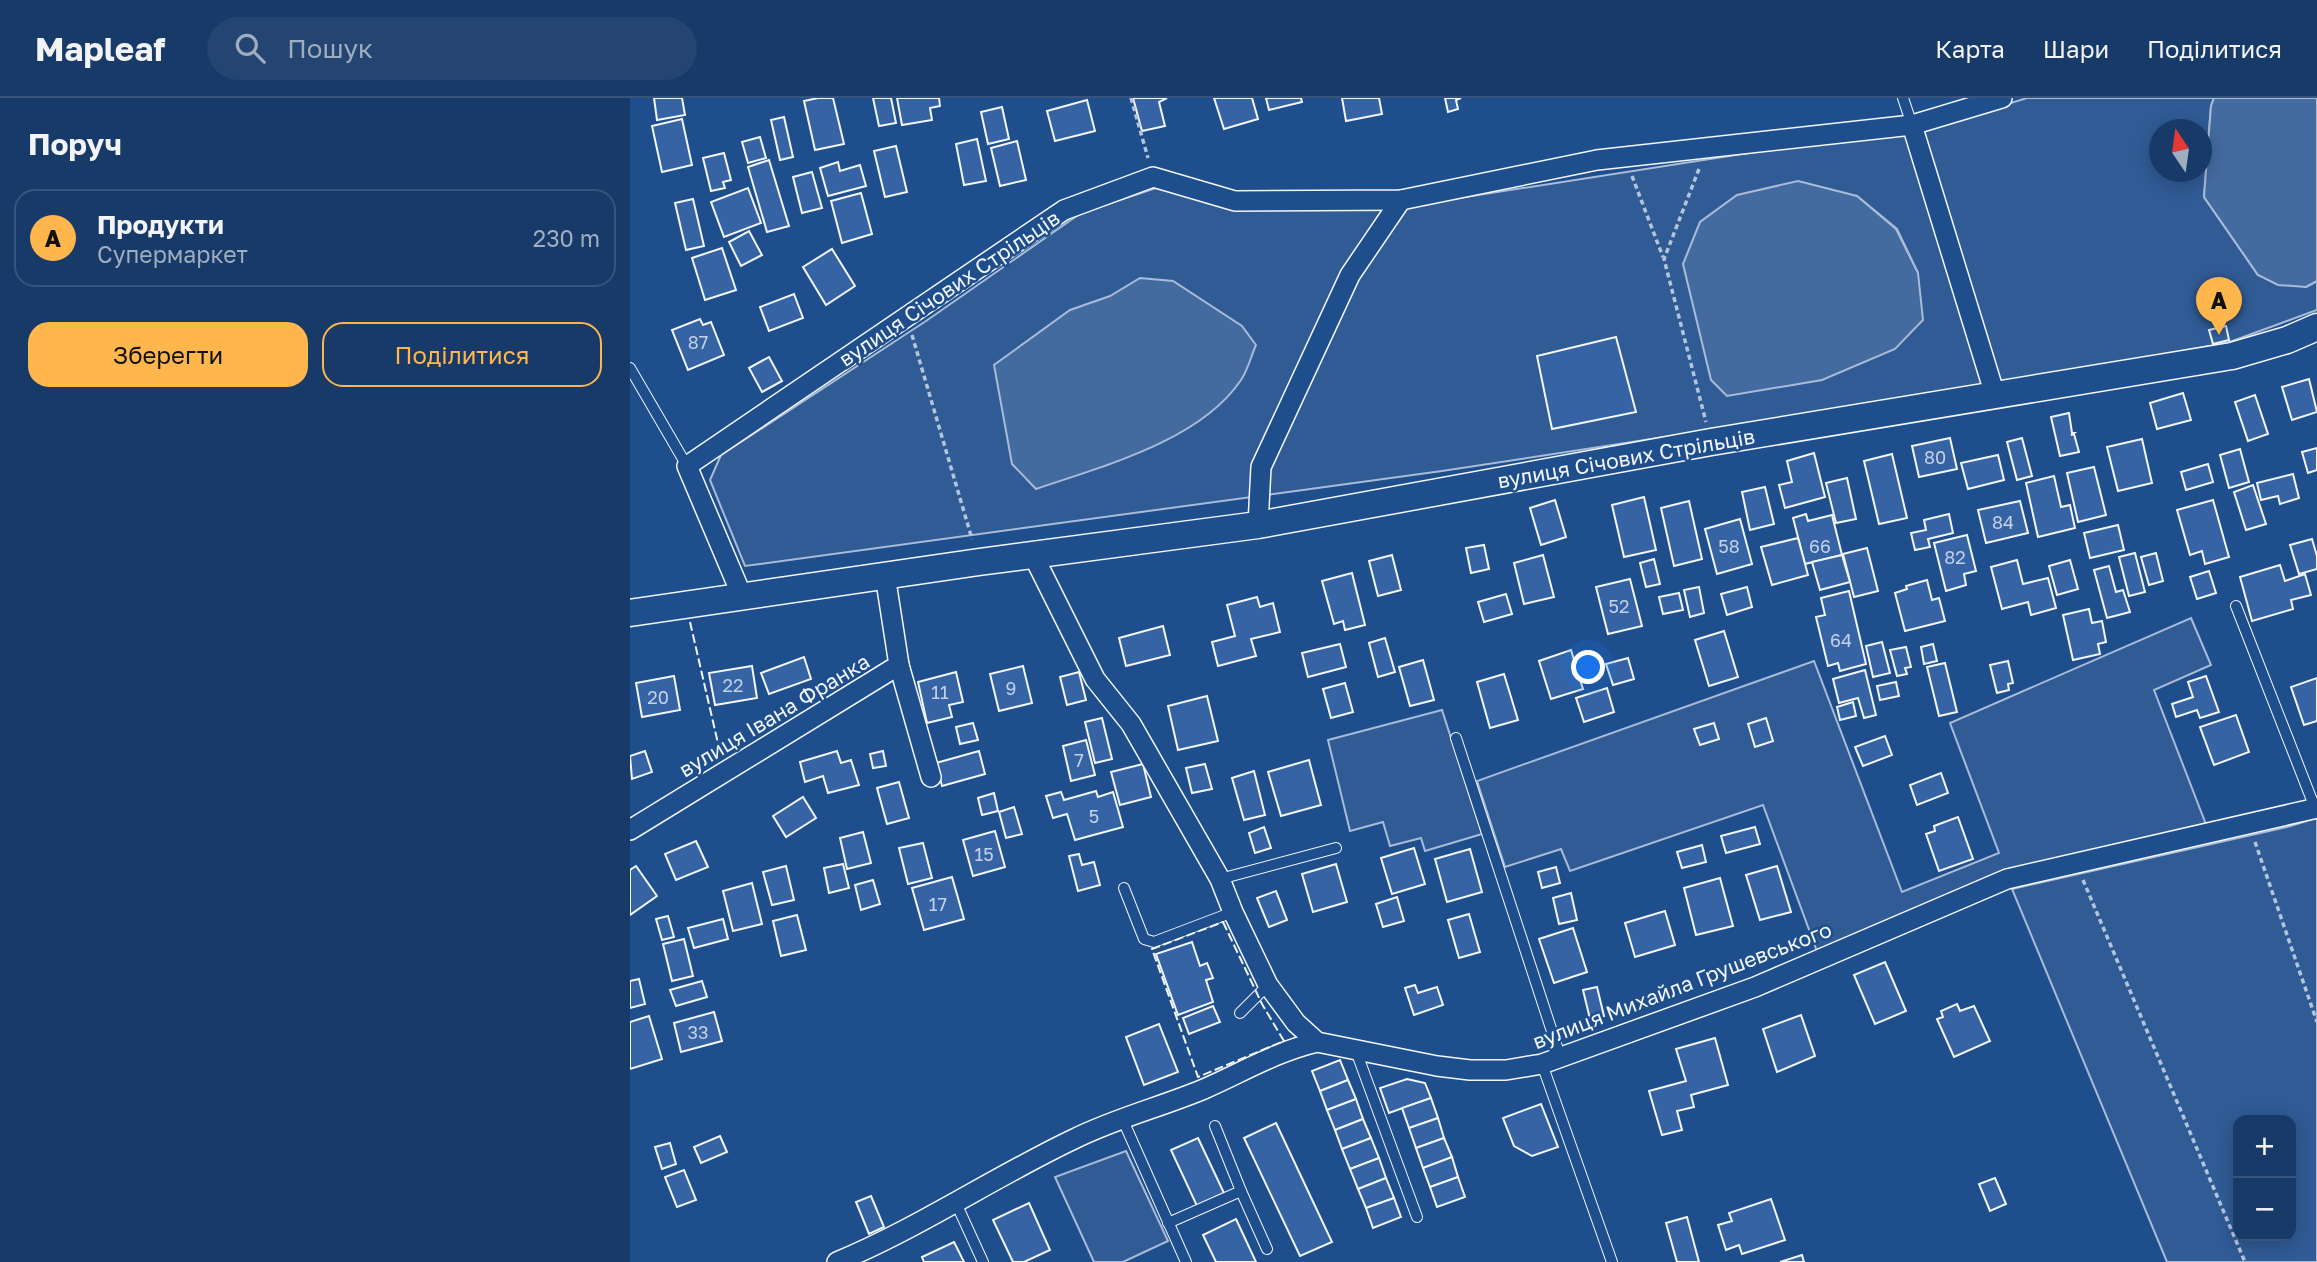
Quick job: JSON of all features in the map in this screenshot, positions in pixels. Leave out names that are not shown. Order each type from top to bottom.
[{"type":"street","points":[[1153,177],[1235,201],[1401,200],[1597,160],[1912,125],[2002,98]]},
{"type":"street","points":[[1912,125],[1995,396]]},
{"type":"street","name":"вулиця Січових Стрільців","points":[[687,466],[1064,210],[1153,177]]},
{"type":"street","points":[[1258,525],[1261,467],[1350,275],[1401,200]]},
{"type":"street","name":"вулиця Січових Стрільців","points":[[630,612],[1258,525],[1712,442],[2232,356],[2287,340],[2317,327]]},
{"type":"street","points":[[687,466],[743,596]]},
{"type":"street","points":[[1033,555],[1095,679],[1131,724],[1220,879],[1268,985],[1296,1023],[1317,1042]]},
{"type":"street","name":"вулиця Івана Франка","points":[[630,830],[900,665],[885,575]]},
{"type":"street","points":[[900,665],[931,777]]},
{"type":"street","name":"вулиця Михайла Грушевського","points":[[1317,1042],[1470,1070],[1506,1070],[1551,1060],[1755,987],[2007,879],[2316,808]]},
{"type":"street","points":[[837,1262],[895,1235],[1073,1139],[1122,1118],[1182,1098],[1279,1053],[1317,1042]]},
{"type":"lane","points":[[1903,98],[1912,125]]},
{"type":"lane","points":[[630,368],[687,466]]},
{"type":"lane","points":[[2236,606],[2316,808]]},
{"type":"lane","points":[[1456,738],[1612,1262]]},
{"type":"lane","points":[[1220,879],[1336,848]]},
{"type":"lane","points":[[1124,888],[1144,939],[1154,942],[1233,912]]},
{"type":"lane","points":[[1240,1013],[1268,985]]},
{"type":"lane","points":[[1356,1051],[1417,1217]]},
{"type":"lane","points":[[1122,1118],[1186,1262]]},
{"type":"lane","points":[[1215,1126],[1267,1249]]},
{"type":"lane","points":[[1168,1223],[1241,1191]]},
{"type":"lane","points":[[956,1202],[983,1262]]},
{"type":"path","points":[[1131,98],[1153,177]]},
{"type":"path","points":[[1664,258],[1707,148]]},
{"type":"path","points":[[1625,157],[1664,258],[1712,442]]},
{"type":"path","points":[[907,316],[979,562]]},
{"type":"path","points":[[2248,824],[2317,1022]]},
{"type":"path","points":[[2076,863],[2245,1262]]},
{"type":"shaded area","points":[[2027,98],[2214,98],[2210,119],[2149,119],[2149,182],[2205,182],[2204,197],[2258,275],[2306,287],[2317,281],[2317,310],[2227,343],[1893,402],[1442,471],[745,566],[710,480],[721,455],[926,321],[1081,213],[1156,188],[1226,205],[1414,205],[1930,128]],"holes":[[[1857,196],[1897,229],[1918,273]]]},
{"type":"shaded area","points":[[2214,98],[2317,98],[2317,281],[2306,287],[2278,285],[2258,275],[2204,197],[2205,182],[2212,182],[2211,106]]},
{"type":"shaded area","points":[[1798,181],[1857,196],[1896,229],[1918,273],[1923,320],[1895,349],[1822,380],[1727,396],[1711,380],[1683,264],[1700,222],[1737,195]]},
{"type":"shaded area","points":[[1140,278],[1173,281],[1242,326],[1256,345],[1246,372],[1223,401],[1201,420],[1176,435],[1148,449],[1036,489],[1012,464],[994,365],[1070,310],[1110,296]]},
{"type":"shaded area","points":[[2191,618],[2211,665],[2154,690],[2207,827],[2041,863],[1818,954],[1763,805],[1570,871],[1561,849],[1505,867],[1477,781],[1814,661],[1902,892],[1999,853],[1950,723]]},
{"type":"shaded area","points":[[1442,710],[1482,834],[1425,851],[1421,838],[1390,846],[1383,822],[1350,831],[1328,740]]},
{"type":"shaded area","points":[[2317,818],[2317,1262],[2167,1262],[2012,889]]},
{"type":"shaded area","points":[[1126,1151],[1168,1241],[1123,1262],[1094,1262],[1055,1177]]},
{"type":"building","points":[[654,98],[682,98],[685,115],[657,120]]},
{"type":"building","points":[[833,98],[844,144],[815,150],[804,101]]},
{"type":"building","points":[[873,98],[891,98],[896,123],[879,126]]},
{"type":"building","points":[[897,98],[939,98],[940,106],[930,108],[932,120],[902,125]]},
{"type":"building","points":[[1133,98],[1167,98],[1159,102],[1165,126],[1142,131]]},
{"type":"building","points":[[1214,98],[1252,98],[1258,119],[1224,129]]},
{"type":"building","points":[[1266,98],[1301,98],[1302,102],[1269,110]]},
{"type":"building","points":[[1342,98],[1379,98],[1382,114],[1346,121]]},
{"type":"building","points":[[1445,98],[1461,98],[1456,100],[1458,109],[1448,112]]},
{"type":"building","points":[[1087,100],[1095,131],[1055,141],[1047,111]]},
{"type":"building","points":[[1002,107],[1009,139],[988,144],[981,112]]},
{"type":"building","points":[[784,117],[793,157],[780,160],[771,120]]},
{"type":"building","points":[[682,119],[692,165],[662,172],[652,126]]},
{"type":"building","points":[[760,137],[766,158],[748,163],[742,142]]},
{"type":"building","points":[[977,139],[986,181],[964,185],[956,144]]},
{"type":"building","points":[[1017,141],[1026,180],[1000,186],[991,148]]},
{"type":"building","points":[[896,146],[907,192],[885,197],[874,151]]},
{"type":"building","points":[[724,153],[731,180],[723,182],[725,188],[711,191],[703,158]]},
{"type":"building","points":[[769,160],[789,226],[767,232],[748,167]]},
{"type":"building","points":[[838,162],[840,171],[860,165],[866,186],[828,196],[820,168]]},
{"type":"building","points":[[812,172],[822,208],[802,213],[793,177]]},
{"type":"building","points":[[748,188],[761,223],[724,237],[711,202]]},
{"type":"building","points":[[861,193],[872,234],[842,243],[831,201]]},
{"type":"building","points":[[693,199],[704,246],[686,250],[675,203]]},
{"type":"building","points":[[749,231],[762,255],[741,266],[729,242]]},
{"type":"building","points":[[722,248],[736,290],[705,300],[692,258]]},
{"type":"building","points":[[832,249],[855,286],[826,305],[803,267]]},
{"type":"building","points":[[794,294],[803,318],[769,331],[760,307]]},
{"type":"building","points":[[700,319],[703,325],[711,322],[724,355],[688,370],[672,330]]},
{"type":"building","points":[[2226,326],[2229,340],[2213,344],[2209,330]]},
{"type":"building","points":[[1616,337],[1636,412],[1552,429],[1537,356]]},
{"type":"building","points":[[769,357],[782,381],[762,392],[749,368]]},
{"type":"building","points":[[2309,379],[2317,412],[2292,420],[2282,387]]},
{"type":"building","points":[[2183,393],[2191,420],[2157,429],[2150,403]]},
{"type":"building","points":[[2255,395],[2268,434],[2248,441],[2235,402]]},
{"type":"building","points":[[2069,413],[2074,433],[2071,435],[2074,434],[2079,452],[2060,456],[2051,417]]},
{"type":"building","points":[[1950,438],[1957,469],[1919,477],[1912,446]]},
{"type":"building","points":[[2022,438],[2032,476],[2017,480],[2007,442]]},
{"type":"building","points":[[2142,439],[2152,483],[2118,491],[2107,447]]},
{"type":"building","points":[[2317,448],[2317,470],[2308,473],[2302,452]]},
{"type":"building","points":[[2240,449],[2249,482],[2229,488],[2220,455]]},
{"type":"building","points":[[1814,453],[1825,497],[1785,508],[1779,485],[1792,482],[1787,461]]},
{"type":"building","points":[[1892,454],[1907,518],[1879,524],[1864,461]]},
{"type":"building","points":[[1998,455],[2004,480],[1968,489],[1961,463]]},
{"type":"building","points":[[2208,464],[2213,482],[2186,490],[2181,472]]},
{"type":"building","points":[[2094,467],[2106,515],[2078,522],[2067,473]]},
{"type":"building","points":[[2293,474],[2299,498],[2280,504],[2278,496],[2261,500],[2257,483]]},
{"type":"building","points":[[2054,476],[2061,507],[2070,505],[2075,528],[2038,537],[2026,483]]},
{"type":"building","points":[[1847,478],[1856,519],[1836,523],[1826,483]]},
{"type":"building","points":[[2253,485],[2266,524],[2246,530],[2234,492]]},
{"type":"building","points":[[1765,487],[1774,524],[1750,530],[1742,492]]},
{"type":"building","points":[[1644,497],[1656,550],[1624,557],[1612,505]]},
{"type":"building","points":[[1555,500],[1566,537],[1541,545],[1530,508]]},
{"type":"building","points":[[2213,500],[2229,557],[2205,564],[2202,551],[2190,555],[2177,510]]},
{"type":"building","points":[[1689,501],[1702,559],[1674,566],[1661,508]]},
{"type":"building","points":[[2020,501],[2028,533],[1986,543],[1978,510]]},
{"type":"building","points":[[1806,514],[1808,521],[1832,515],[1842,555],[1805,564],[1793,518]]},
{"type":"building","points":[[1949,514],[1953,533],[1928,539],[1930,547],[1915,550],[1911,533],[1926,530],[1924,520]]},
{"type":"building","points":[[1740,519],[1752,564],[1717,574],[1705,529]]},
{"type":"building","points":[[2118,525],[2124,550],[2090,558],[2084,533]]},
{"type":"building","points":[[1967,535],[1976,571],[1964,574],[1966,585],[1946,591],[1934,543]]},
{"type":"building","points":[[1798,538],[1808,575],[1772,585],[1761,547]]},
{"type":"building","points":[[2312,539],[2317,556],[2317,569],[2299,574],[2290,545]]},
{"type":"building","points":[[1484,545],[1489,569],[1471,573],[1466,548]]},
{"type":"building","points":[[1867,548],[1878,591],[1854,597],[1843,554]]},
{"type":"building","points":[[2135,553],[2145,592],[2129,596],[2119,557]]},
{"type":"building","points":[[2156,553],[2163,581],[2149,585],[2141,557]]},
{"type":"building","points":[[1392,555],[1401,590],[1378,596],[1369,561]]},
{"type":"building","points":[[1543,555],[1554,597],[1524,604],[1514,563]]},
{"type":"building","points":[[1842,555],[1850,582],[1820,590],[1812,562]]},
{"type":"building","points":[[1654,559],[1660,584],[1646,587],[1640,563]]},
{"type":"building","points":[[2017,560],[2023,584],[2048,578],[2056,608],[2031,615],[2028,602],[2002,609],[1991,567]]},
{"type":"building","points":[[2070,560],[2078,589],[2057,595],[2049,566]]},
{"type":"building","points":[[2280,565],[2285,581],[2305,574],[2311,595],[2291,600],[2293,609],[2252,621],[2240,577]]},
{"type":"building","points":[[2109,566],[2116,592],[2123,590],[2130,612],[2107,618],[2094,570]]},
{"type":"building","points":[[2209,571],[2216,593],[2197,599],[2190,577]]},
{"type":"building","points":[[1352,573],[1365,625],[1345,630],[1343,621],[1334,624],[1322,581]]},
{"type":"building","points":[[1630,579],[1642,626],[1608,634],[1596,587]]},
{"type":"building","points":[[1927,580],[1932,600],[1939,598],[1945,621],[1905,631],[1895,593],[1907,589],[1906,586]]},
{"type":"building","points":[[1699,587],[1704,613],[1690,617],[1684,590]]},
{"type":"building","points":[[1747,587],[1752,607],[1727,615],[1721,594]]},
{"type":"building","points":[[1849,591],[1866,664],[1840,671],[1838,663],[1828,666],[1816,617],[1825,615],[1821,598]]},
{"type":"building","points":[[1679,593],[1683,610],[1663,614],[1659,597]]},
{"type":"building","points":[[1506,594],[1512,614],[1484,622],[1478,602]]},
{"type":"building","points":[[1257,597],[1260,607],[1273,603],[1280,632],[1251,639],[1256,656],[1218,666],[1212,642],[1235,636],[1227,605]]},
{"type":"building","points":[[2089,609],[2092,623],[2102,621],[2106,642],[2098,644],[2100,654],[2073,660],[2063,615]]},
{"type":"building","points":[[1163,626],[1170,655],[1126,666],[1119,638]]},
{"type":"building","points":[[1724,631],[1738,677],[1709,686],[1695,640]]},
{"type":"building","points":[[1385,638],[1395,672],[1378,677],[1369,643]]},
{"type":"building","points":[[1882,642],[1890,673],[1873,677],[1866,646]]},
{"type":"building","points":[[1340,644],[1346,667],[1308,677],[1302,653]]},
{"type":"building","points":[[1933,644],[1937,661],[1924,664],[1921,647]]},
{"type":"building","points":[[1906,647],[1911,667],[1905,668],[1907,674],[1897,676],[1890,650]]},
{"type":"building","points":[[1571,650],[1583,689],[1551,699],[1539,661]]},
{"type":"building","points":[[804,657],[811,679],[769,694],[761,673]]},
{"type":"building","points":[[1628,658],[1634,679],[1613,685],[1606,664]]},
{"type":"building","points":[[1423,660],[1434,700],[1410,706],[1399,667]]},
{"type":"building","points":[[2008,661],[2013,683],[2008,684],[2009,690],[1997,693],[1990,665]]},
{"type":"building","points":[[1945,663],[1957,712],[1939,716],[1927,667]]},
{"type":"building","points":[[752,666],[757,698],[715,705],[709,673]]},
{"type":"building","points":[[1023,666],[1032,703],[999,711],[990,674]]},
{"type":"building","points":[[1865,670],[1876,715],[1864,718],[1858,698],[1839,703],[1833,679]]},
{"type":"building","points":[[956,672],[963,702],[949,705],[952,717],[927,723],[918,682]]},
{"type":"building","points":[[1079,672],[1086,700],[1067,705],[1060,677]]},
{"type":"building","points":[[1504,674],[1518,720],[1490,728],[1477,682]]},
{"type":"building","points":[[674,676],[680,710],[642,717],[636,683]]},
{"type":"building","points":[[2206,676],[2219,712],[2200,718],[2197,710],[2176,717],[2172,704],[2193,697],[2188,682]]},
{"type":"building","points":[[2317,678],[2317,721],[2304,725],[2291,687]]},
{"type":"building","points":[[1896,682],[1899,696],[1880,700],[1877,686]]},
{"type":"building","points":[[1345,683],[1353,712],[1331,718],[1323,689]]},
{"type":"building","points":[[1607,688],[1614,712],[1584,722],[1576,698]]},
{"type":"building","points":[[1207,696],[1218,741],[1178,750],[1168,706]]},
{"type":"building","points":[[1853,702],[1856,716],[1840,720],[1837,707]]},
{"type":"building","points":[[2236,715],[2249,752],[2214,765],[2200,727]]},
{"type":"building","points":[[1102,718],[1112,759],[1095,763],[1085,722]]},
{"type":"building","points":[[1766,718],[1773,741],[1755,747],[1748,724]]},
{"type":"building","points":[[973,723],[978,740],[960,744],[956,727]]},
{"type":"building","points":[[1714,723],[1719,739],[1700,745],[1694,729]]},
{"type":"building","points":[[1885,736],[1892,755],[1863,766],[1855,747]]},
{"type":"building","points":[[1086,740],[1095,775],[1071,781],[1063,746]]},
{"type":"building","points":[[645,751],[652,772],[632,779],[630,756]]},
{"type":"building","points":[[837,751],[841,763],[851,760],[859,785],[828,793],[823,776],[805,782],[800,762]]},
{"type":"building","points":[[883,751],[886,766],[873,768],[870,754]]},
{"type":"building","points":[[979,751],[985,774],[942,786],[936,763]]},
{"type":"building","points":[[1309,760],[1321,805],[1281,816],[1268,772]]},
{"type":"building","points":[[1143,764],[1151,797],[1120,805],[1111,772]]},
{"type":"building","points":[[1205,764],[1212,789],[1192,793],[1186,768]]},
{"type":"building","points":[[1254,771],[1265,815],[1244,820],[1232,778]]},
{"type":"building","points":[[1941,773],[1948,793],[1917,805],[1910,785]]},
{"type":"building","points":[[899,782],[909,818],[887,824],[877,788]]},
{"type":"building","points":[[1096,791],[1098,797],[1113,792],[1123,827],[1075,840],[1067,814],[1053,818],[1046,796],[1061,792],[1064,800]]},
{"type":"building","points":[[994,793],[998,811],[982,815],[978,798]]},
{"type":"building","points":[[803,797],[816,818],[786,837],[773,816]]},
{"type":"building","points":[[1014,807],[1022,834],[1006,838],[999,812]]},
{"type":"building","points":[[1958,817],[1973,859],[1939,871],[1926,834],[1935,831],[1934,826]]},
{"type":"building","points":[[1264,827],[1271,848],[1255,853],[1249,833]]},
{"type":"building","points":[[1755,827],[1760,844],[1726,853],[1721,836]]},
{"type":"building","points":[[995,831],[1005,867],[973,876],[963,840]]},
{"type":"building","points":[[863,832],[871,863],[847,869],[840,838]]},
{"type":"building","points":[[696,841],[708,867],[676,880],[665,854]]},
{"type":"building","points":[[923,843],[932,878],[908,884],[899,848]]},
{"type":"building","points":[[1702,845],[1706,862],[1682,868],[1677,852]]},
{"type":"building","points":[[1414,848],[1425,884],[1392,894],[1381,858]]},
{"type":"building","points":[[1470,849],[1482,892],[1447,902],[1435,859]]},
{"type":"building","points":[[1079,854],[1082,865],[1094,862],[1100,885],[1078,891],[1069,856]]},
{"type":"building","points":[[843,864],[849,888],[829,893],[824,868]]},
{"type":"building","points":[[1336,864],[1347,902],[1313,912],[1302,874]]},
{"type":"building","points":[[636,866],[657,896],[630,915],[630,870]]},
{"type":"building","points":[[786,866],[794,900],[772,905],[763,872]]},
{"type":"building","points":[[1777,866],[1791,912],[1760,920],[1746,875]]},
{"type":"building","points":[[1556,867],[1560,883],[1542,888],[1538,872]]},
{"type":"building","points":[[952,877],[964,919],[924,930],[912,888]]},
{"type":"building","points":[[1720,878],[1733,926],[1696,935],[1684,888]]},
{"type":"building","points":[[873,880],[880,904],[861,910],[855,885]]},
{"type":"building","points":[[752,883],[762,924],[733,931],[723,891]]},
{"type":"building","points":[[1276,891],[1287,920],[1269,927],[1257,898]]},
{"type":"building","points":[[1571,893],[1577,920],[1559,924],[1553,898]]},
{"type":"building","points":[[1397,897],[1404,921],[1383,927],[1376,904]]},
{"type":"building","points":[[1665,911],[1675,945],[1635,957],[1625,923]]},
{"type":"building","points":[[1469,914],[1480,952],[1459,958],[1448,920]]},
{"type":"building","points":[[797,915],[806,950],[781,956],[773,921]]},
{"type":"building","points":[[668,916],[674,937],[662,940],[656,919]]},
{"type":"building","points":[[723,919],[728,939],[694,948],[688,928]]},
{"type":"building","points":[[1573,928],[1587,972],[1554,983],[1539,939]]},
{"type":"building","points":[[684,939],[693,976],[672,981],[663,944]]},
{"type":"building","points":[[1192,942],[1200,966],[1207,963],[1213,978],[1206,980],[1213,1002],[1178,1015],[1156,954]]},
{"type":"building","points":[[1885,962],[1906,1011],[1875,1024],[1854,975]]},
{"type":"building","points":[[639,979],[645,1004],[630,1008],[630,981]]},
{"type":"building","points":[[702,981],[707,997],[676,1006],[670,990]]},
{"type":"building","points":[[1415,985],[1418,993],[1437,987],[1443,1005],[1414,1015],[1405,988]]},
{"type":"building","points":[[1597,987],[1604,1016],[1590,1019],[1583,990]]},
{"type":"building","points":[[1957,1004],[1960,1011],[1974,1006],[1990,1041],[1954,1057],[1937,1019],[1943,1017],[1941,1011]]},
{"type":"building","points":[[1213,1006],[1220,1022],[1189,1034],[1183,1018]]},
{"type":"building","points":[[714,1012],[722,1041],[681,1052],[674,1023]]},
{"type":"building","points":[[1801,1015],[1815,1056],[1777,1072],[1763,1029]]},
{"type":"building","points":[[649,1016],[662,1059],[630,1069],[630,1022]]},
{"type":"building","points":[[1159,1024],[1178,1072],[1144,1085],[1126,1037]]},
{"type":"building","points":[[1715,1038],[1728,1085],[1691,1095],[1694,1107],[1677,1111],[1682,1130],[1662,1135],[1649,1091],[1686,1081],[1676,1049]]},
{"type":"building","points":[[1340,1060],[1348,1080],[1320,1091],[1312,1071]]},
{"type":"building","points":[[1407,1079],[1425,1083],[1431,1098],[1389,1113],[1380,1088]]},
{"type":"building","points":[[1348,1080],[1356,1099],[1327,1110],[1320,1091]]},
{"type":"building","points":[[1431,1098],[1438,1118],[1409,1128],[1402,1108]]},
{"type":"building","points":[[1356,1099],[1363,1119],[1335,1130],[1327,1110]]},
{"type":"building","points":[[1541,1104],[1558,1147],[1532,1156],[1514,1146],[1503,1118]]},
{"type":"building","points":[[1438,1118],[1444,1138],[1416,1148],[1409,1128]]},
{"type":"building","points":[[1363,1119],[1371,1138],[1342,1149],[1335,1130]]},
{"type":"building","points":[[1276,1123],[1332,1242],[1300,1256],[1244,1138]]},
{"type":"building","points":[[720,1136],[727,1152],[701,1163],[694,1147]]},
{"type":"building","points":[[1198,1138],[1224,1193],[1197,1206],[1171,1150]]},
{"type":"building","points":[[1371,1138],[1379,1158],[1350,1169],[1342,1149]]},
{"type":"building","points":[[1444,1138],[1452,1157],[1423,1168],[1416,1148]]},
{"type":"building","points":[[670,1143],[676,1164],[662,1169],[655,1147]]},
{"type":"building","points":[[1452,1157],[1458,1177],[1430,1187],[1423,1168]]},
{"type":"building","points":[[1379,1158],[1386,1178],[1358,1189],[1350,1169]]},
{"type":"building","points":[[684,1170],[696,1200],[677,1207],[665,1177]]},
{"type":"building","points":[[1458,1177],[1465,1197],[1437,1207],[1430,1187]]},
{"type":"building","points":[[1386,1178],[1394,1198],[1366,1208],[1358,1189]]},
{"type":"building","points":[[1995,1178],[2006,1204],[1990,1211],[1979,1184]]},
{"type":"building","points":[[871,1196],[884,1227],[869,1234],[856,1202]]},
{"type":"building","points":[[1394,1198],[1401,1217],[1373,1228],[1366,1208]]},
{"type":"building","points":[[1771,1199],[1785,1240],[1742,1254],[1739,1245],[1726,1250],[1718,1225],[1732,1221],[1729,1213]]},
{"type":"building","points":[[1029,1203],[1050,1250],[1024,1262],[1013,1262],[993,1220]]},
{"type":"building","points":[[1687,1217],[1699,1262],[1677,1262],[1666,1223]]},
{"type":"building","points":[[1236,1219],[1256,1262],[1216,1262],[1203,1235]]},
{"type":"building","points":[[954,1242],[964,1262],[924,1262],[922,1257]]},
{"type":"building","points":[[1802,1255],[1804,1262],[1780,1262]]},
{"type":"fence","points":[[690,622],[720,752]]},
{"type":"fence","points":[[1223,922],[1262,1004],[1284,1041],[1198,1077],[1152,949],[1223,922]]},
{"type":"place","name":"Продукти","points":[[2219,335]]}]
